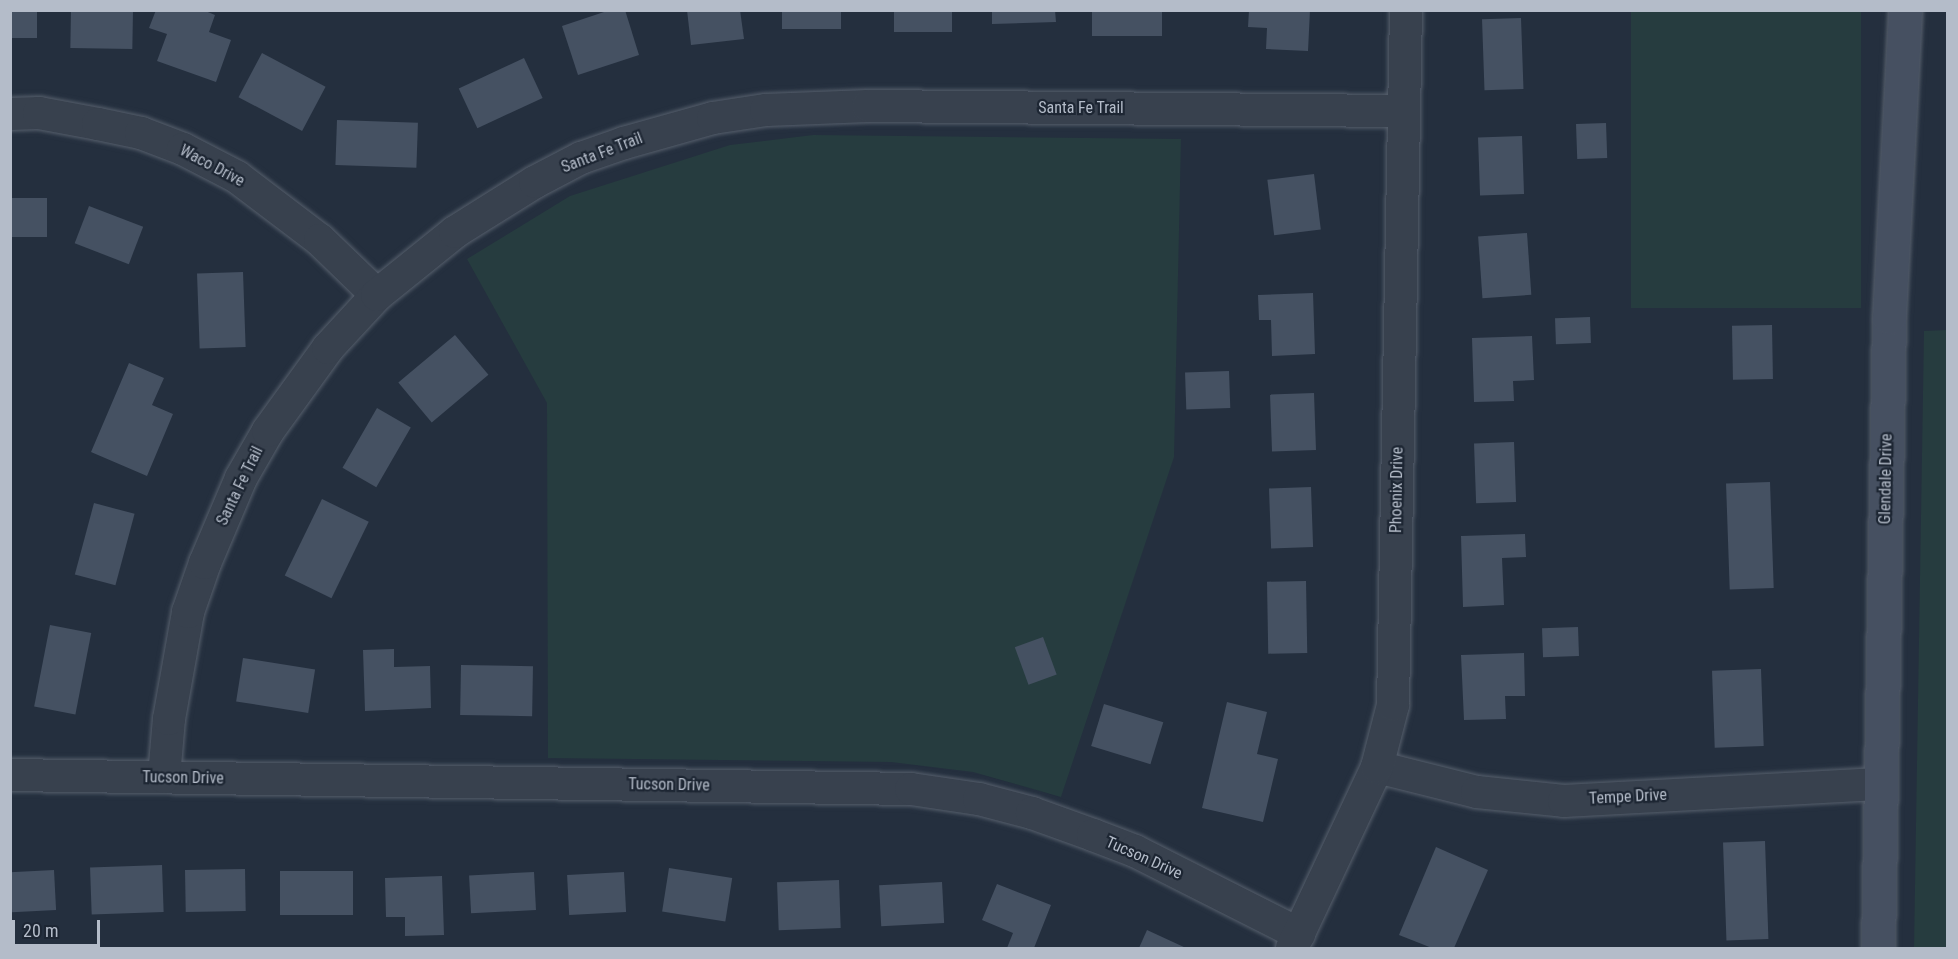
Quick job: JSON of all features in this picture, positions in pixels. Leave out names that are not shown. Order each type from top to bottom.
[{"type":"street","name":"Phoenix Drive","points":[[1296,941],[1377,767],[1393,705],[1406,10]]},
{"type":"street","name":"Glendale Drive","points":[[1878,948],[1889,317],[1905,10]]},
{"type":"street","name":"Santa Fe Trail","points":[[164,777],[169,719],[188,612],[205,563],[241,478],[268,430],[328,348],[377,296],[455,232],[536,182],[581,158],[624,143],[713,118],[766,110],[825,106],[1403,111]]},
{"type":"street","name":"Waco Drive","points":[[10,114],[39,113],[108,126],[141,133],[183,149],[237,177],[327,247],[377,296]]},
{"type":"street","name":"Tempe Drive","points":[[1377,767],[1477,792],[1564,801],[1882,784]]},
{"type":"street","name":"Tucson Drive","points":[[10,775],[877,788],[940,793],[1032,813],[1135,851],[1296,941]]},
{"type":"green space","points":[[1631,11],[1861,11],[1861,308],[1631,308]]},
{"type":"green space","points":[[813,135],[1181,139],[1174,457],[1061,797],[973,772],[891,762],[548,758],[547,403],[467,259],[570,196],[730,145]]},
{"type":"green space","points":[[1947,330],[1947,948],[1914,948],[1924,331]]},
{"type":"building","points":[[10,10],[37,10],[37,38],[10,38]]},
{"type":"building","points":[[71,10],[133,11],[132,49],[70,48]]},
{"type":"building","points":[[156,10],[203,10],[215,15],[209,32],[231,40],[216,82],[157,61],[167,34],[149,28]]},
{"type":"building","points":[[610,10],[625,10],[639,55],[578,75],[562,26]]},
{"type":"building","points":[[687,10],[740,10],[744,39],[691,45]]},
{"type":"building","points":[[782,10],[841,10],[841,29],[782,29]]},
{"type":"building","points":[[894,10],[952,10],[952,32],[894,32]]},
{"type":"building","points":[[992,10],[1055,10],[1056,22],[992,24]]},
{"type":"building","points":[[1092,10],[1162,10],[1162,36],[1092,36]]},
{"type":"building","points":[[1249,10],[1310,10],[1308,51],[1266,49],[1267,28],[1248,27]]},
{"type":"building","points":[[1521,18],[1523,89],[1485,90],[1482,19]]},
{"type":"building","points":[[262,53],[326,87],[302,131],[239,97]]},
{"type":"building","points":[[524,58],[543,98],[477,128],[459,88]]},
{"type":"building","points":[[337,120],[418,123],[416,168],[335,165]]},
{"type":"building","points":[[1606,123],[1607,158],[1577,159],[1576,124]]},
{"type":"building","points":[[1522,136],[1524,194],[1480,196],[1478,138]]},
{"type":"building","points":[[1314,174],[1321,230],[1274,235],[1267,180]]},
{"type":"building","points":[[10,198],[47,198],[47,237],[10,237]]},
{"type":"building","points":[[89,206],[143,227],[129,264],[75,243]]},
{"type":"building","points":[[1527,233],[1531,295],[1482,298],[1478,236]]},
{"type":"building","points":[[243,272],[246,347],[200,349],[197,274]]},
{"type":"building","points":[[1313,293],[1315,354],[1272,356],[1271,320],[1259,320],[1258,295]]},
{"type":"building","points":[[1590,317],[1591,343],[1556,344],[1555,318]]},
{"type":"building","points":[[1772,325],[1773,379],[1733,380],[1732,326]]},
{"type":"building","points":[[455,335],[488,375],[432,422],[398,383]]},
{"type":"building","points":[[1532,336],[1534,380],[1513,381],[1514,401],[1474,402],[1472,338]]},
{"type":"building","points":[[129,363],[164,378],[152,405],[173,414],[147,476],[91,452]]},
{"type":"building","points":[[1229,371],[1230,408],[1186,410],[1185,373]]},
{"type":"building","points":[[1314,393],[1316,450],[1272,452],[1270,395]]},
{"type":"building","points":[[377,408],[411,428],[376,487],[342,468]]},
{"type":"building","points":[[1514,442],[1516,502],[1476,503],[1474,443]]},
{"type":"building","points":[[1770,482],[1774,588],[1730,589],[1726,484]]},
{"type":"building","points":[[1311,487],[1313,547],[1271,548],[1269,488]]},
{"type":"building","points":[[322,499],[369,522],[331,598],[285,575]]},
{"type":"building","points":[[94,503],[135,514],[115,585],[75,574]]},
{"type":"building","points":[[1525,534],[1526,557],[1502,558],[1504,605],[1463,607],[1461,536]]},
{"type":"building","points":[[1306,581],[1307,653],[1268,654],[1267,582]]},
{"type":"building","points":[[50,625],[91,633],[75,714],[34,706]]},
{"type":"building","points":[[1578,627],[1579,656],[1543,657],[1542,628]]},
{"type":"building","points":[[1043,637],[1057,675],[1028,685],[1015,647]]},
{"type":"building","points":[[394,649],[394,667],[430,666],[431,708],[365,711],[363,650]]},
{"type":"building","points":[[1524,653],[1525,696],[1505,696],[1506,719],[1464,720],[1461,655]]},
{"type":"building","points":[[243,658],[315,669],[308,713],[236,701]]},
{"type":"building","points":[[461,665],[533,666],[532,716],[460,715]]},
{"type":"building","points":[[1761,669],[1764,746],[1715,748],[1712,671]]},
{"type":"building","points":[[1227,702],[1267,712],[1257,754],[1278,759],[1263,822],[1202,808]]},
{"type":"building","points":[[1104,704],[1163,722],[1150,764],[1091,746]]},
{"type":"building","points":[[1765,841],[1768,939],[1726,940],[1723,842]]},
{"type":"building","points":[[1436,847],[1488,870],[1454,948],[1432,948],[1399,935]]},
{"type":"building","points":[[162,865],[164,912],[92,914],[90,868]]},
{"type":"building","points":[[669,868],[732,878],[725,921],[662,911]]},
{"type":"building","points":[[245,869],[246,911],[186,912],[185,870]]},
{"type":"building","points":[[54,870],[56,910],[12,912],[10,872]]},
{"type":"building","points":[[280,871],[353,871],[353,915],[280,915]]},
{"type":"building","points":[[534,872],[536,910],[471,913],[469,875]]},
{"type":"building","points":[[624,872],[626,912],[569,915],[567,875]]},
{"type":"building","points":[[442,876],[444,935],[405,936],[405,917],[386,917],[385,878]]},
{"type":"building","points":[[839,880],[841,928],[779,930],[777,882]]},
{"type":"building","points":[[942,882],[944,923],[881,926],[879,885]]},
{"type":"building","points":[[997,884],[1051,905],[1034,948],[1007,948],[1013,933],[982,920]]},
{"type":"building","points":[[1147,930],[1186,948],[1139,948]]}]
